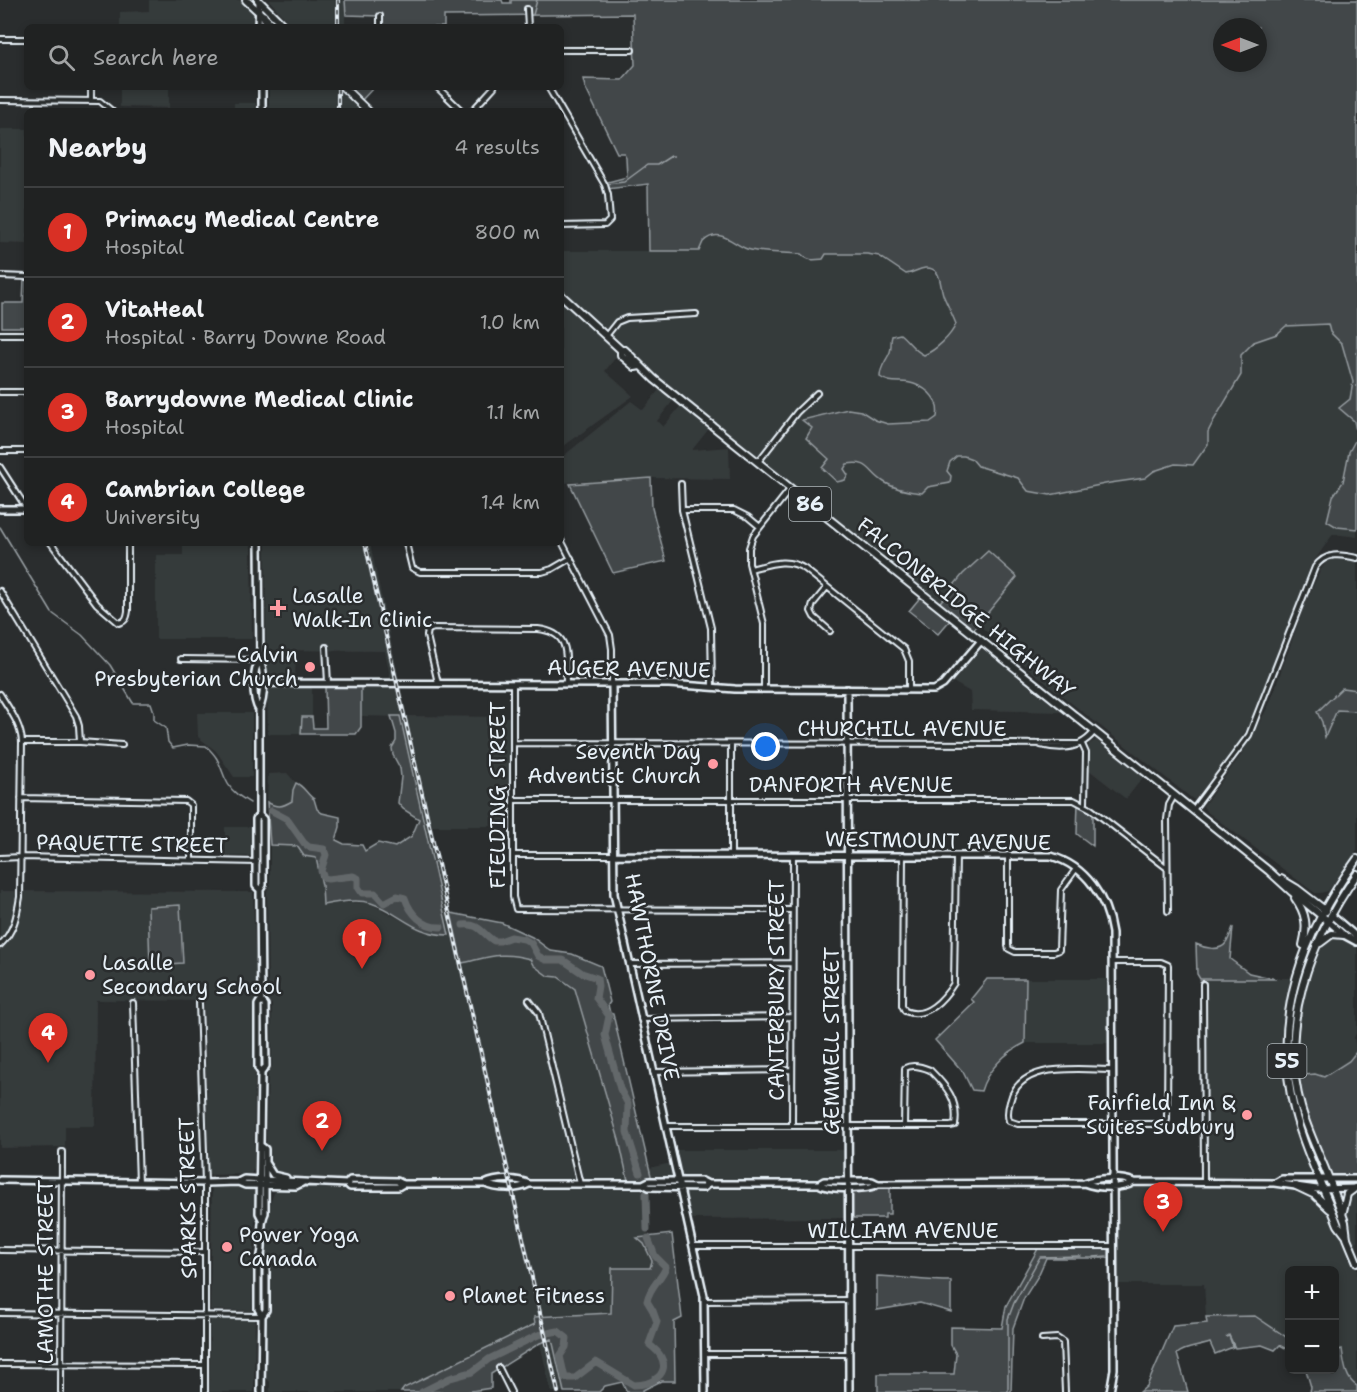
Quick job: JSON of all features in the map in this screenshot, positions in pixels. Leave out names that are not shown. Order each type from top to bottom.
[{"type":"main road","points":[[246,0],[261,5],[282,24]]},
{"type":"main road","points":[[261,5],[273,24]]},
{"type":"main road","points":[[346,90],[365,108]]},
{"type":"main road","name":"FALCONBRIDGE HIGHWAY","points":[[564,298],[621,350],[621,355],[635,367],[640,366],[980,642],[1273,874],[1292,892],[1323,912]]},
{"type":"main road","name":"55","points":[[1347,1238],[1338,1225],[1297,1119],[1290,1092],[1287,1033],[1290,1002],[1312,932],[1357,859]]},
{"type":"main road","name":"FALCONBRIDGE HIGHWAY","points":[[1273,874],[1296,888],[1330,918]]},
{"type":"main road","name":"55","points":[[1357,874],[1330,918],[1308,967],[1297,1009],[1294,1057],[1301,1107],[1333,1189],[1347,1238],[1357,1262]]},
{"type":"main road","points":[[1292,892],[1301,905],[1306,919],[1301,962]]},
{"type":"main road","points":[[1317,945],[1332,934],[1344,935]]},
{"type":"main road","points":[[1296,1186],[1315,1196],[1333,1213]]},
{"type":"main road","points":[[1342,1215],[1349,1191],[1356,1188]]},
{"type":"street","points":[[258,24],[261,5]]},
{"type":"street","points":[[261,5],[264,24]]},
{"type":"street","points":[[527,9],[528,24]]},
{"type":"street","points":[[380,16],[380,24]]},
{"type":"street","points":[[0,39],[24,39]]},
{"type":"street","points":[[564,50],[632,50]]},
{"type":"street","points":[[91,90],[91,101]]},
{"type":"street","points":[[262,90],[262,108]]},
{"type":"street","points":[[440,90],[459,108]]},
{"type":"street","points":[[475,108],[491,90]]},
{"type":"street","points":[[550,90],[559,108]]},
{"type":"street","points":[[0,100],[100,101],[108,108]]},
{"type":"street","points":[[564,116],[605,185],[611,216],[605,225],[564,225]]},
{"type":"street","points":[[0,276],[24,277]]},
{"type":"street","points":[[606,336],[617,322],[627,318],[696,314]]},
{"type":"street","points":[[0,334],[24,334]]},
{"type":"street","points":[[0,392],[24,392]]},
{"type":"street","points":[[758,462],[797,412],[817,393]]},
{"type":"street","points":[[0,451],[24,451]]},
{"type":"street","points":[[0,467],[24,504]]},
{"type":"street","points":[[681,484],[682,510],[711,628],[712,688]]},
{"type":"street","points":[[764,689],[764,624],[751,569],[749,548],[760,526],[791,488]]},
{"type":"street","points":[[0,509],[24,509]]},
{"type":"street","points":[[682,510],[734,510],[760,526]]},
{"type":"street","name":"HAWTHORNE DRIVE","points":[[564,545],[610,635],[612,648],[613,888],[705,1300],[705,1392]]},
{"type":"street","points":[[53,546],[97,604],[119,623],[124,622],[128,611],[128,546]]},
{"type":"street","points":[[259,546],[262,704],[259,710],[256,885],[260,891]]},
{"type":"street","points":[[407,546],[412,568],[420,572],[542,572],[571,558]]},
{"type":"street","points":[[1192,811],[1250,735],[1315,567],[1332,555],[1357,558]]},
{"type":"street","points":[[751,569],[781,562],[792,563],[805,569],[905,651],[909,661],[909,689]]},
{"type":"street","points":[[827,586],[813,604],[811,612],[830,631]]},
{"type":"street","points":[[0,591],[76,716],[80,726],[80,742]]},
{"type":"street","points":[[438,683],[427,636],[428,630],[434,628],[538,629],[555,633],[561,638],[565,647],[566,684]]},
{"type":"street","name":"AUGER AVENUE","points":[[255,683],[669,684],[712,688],[934,690],[944,685],[980,642]]},
{"type":"street","points":[[326,647],[328,683]]},
{"type":"street","points":[[181,659],[260,660]]},
{"type":"street","points":[[259,710],[255,704],[255,667],[260,660]]},
{"type":"street","name":"FIELDING STREET","points":[[513,684],[514,907],[521,910],[617,910]]},
{"type":"street","name":"GEMMELL STREET","points":[[847,689],[849,1392]]},
{"type":"street","points":[[0,694],[15,718],[22,742],[20,897],[16,919],[8,938],[0,945]]},
{"type":"street","points":[[1094,732],[1082,744],[1086,753],[1085,804],[1167,868]]},
{"type":"street","points":[[22,742],[122,745]]},
{"type":"street","name":"CHURCHILL AVENUE","points":[[513,743],[1039,744],[1070,747],[1082,744]]},
{"type":"street","points":[[731,744],[731,855]]},
{"type":"street","points":[[1168,911],[1167,811],[1174,796]]},
{"type":"street","points":[[21,798],[186,801],[191,805],[191,859]]},
{"type":"street","name":"DANFORTH AVENUE","points":[[513,800],[1070,800],[1085,804]]},
{"type":"street","points":[[259,815],[263,819],[263,885],[260,891],[261,1000],[258,1005],[258,1068],[261,1073],[261,1146],[259,1149],[265,1202],[265,1213],[262,1219]]},
{"type":"street","name":"WESTMOUNT AVENUE","points":[[513,855],[1051,856],[1063,860],[1093,884],[1105,904],[1112,933],[1113,962],[1114,1369],[1110,1392]]},
{"type":"street","name":"CANTERBURY STREET","points":[[792,1126],[793,855]]},
{"type":"street","points":[[903,855],[903,1005],[908,1012],[916,1013],[928,1011],[954,983],[956,855]]},
{"type":"street","points":[[1008,855],[1008,945],[1012,951],[1054,952],[1059,950],[1061,890],[1076,869]]},
{"type":"street","name":"PAQUETTE STREET","points":[[0,858],[191,859],[263,862]]},
{"type":"street","points":[[617,910],[792,910]]},
{"type":"street","points":[[1330,918],[1344,935],[1357,942]]},
{"type":"street","points":[[1330,918],[1357,937]]},
{"type":"street","points":[[1113,962],[1165,962],[1169,969],[1169,1117],[1166,1122],[1158,1124],[1012,1123],[1008,1117],[1012,1094],[1022,1080],[1029,1075],[1054,1071],[1113,1070]]},
{"type":"street","points":[[629,964],[792,963]]},
{"type":"street","points":[[1203,984],[1204,1183]]},
{"type":"street","points":[[529,1000],[539,1013],[580,1185]]},
{"type":"street","points":[[133,1003],[139,1182]]},
{"type":"street","name":"SPARKS STREET","points":[[199,1003],[205,1183],[205,1392]]},
{"type":"street","points":[[641,1019],[792,1017]]},
{"type":"street","points":[[666,1126],[904,1126],[955,1125],[955,1109],[951,1092],[930,1070],[907,1066],[904,1070],[904,1126]]},
{"type":"street","points":[[653,1072],[792,1070]]},
{"type":"street","points":[[261,1146],[265,1149],[265,1161],[259,1213],[262,1219],[262,1258],[266,1263],[266,1310],[262,1316],[261,1392]]},
{"type":"street","name":"LAMOTHE STREET","points":[[61,1392],[62,1152]]},
{"type":"street","points":[[265,1161],[273,1175],[302,1183],[347,1184],[350,1187],[398,1187],[403,1184],[485,1184],[492,1187],[512,1188],[529,1184],[643,1184],[650,1187],[703,1188],[708,1184]]},
{"type":"street","points":[[643,1184],[649,1181],[702,1181],[708,1184],[819,1184],[823,1187],[849,1184],[872,1188],[878,1184],[1084,1183],[1092,1179],[1113,1183],[1128,1180],[1134,1182],[1274,1183],[1324,1189],[1356,1188]]},
{"type":"street","points":[[1274,1183],[1282,1179],[1357,1179]]},
{"type":"street","points":[[0,1180],[238,1182],[245,1185],[293,1181]]},
{"type":"street","points":[[262,1183],[296,1186],[302,1183]]},
{"type":"street","points":[[265,1202],[268,1193],[276,1186]]},
{"type":"street","name":"WILLIAM AVENUE","points":[[693,1246],[1113,1246]]},
{"type":"street","points":[[0,1250],[205,1252]]},
{"type":"street","points":[[705,1300],[848,1300]]},
{"type":"street","points":[[0,1313],[262,1316]]},
{"type":"street","points":[[1042,1339],[1057,1338],[1063,1342],[1065,1392]]},
{"type":"street","points":[[705,1354],[849,1354]]},
{"type":"street","points":[[0,1364],[205,1365]]},
{"type":"street","points":[[499,1368],[512,1392]]},
{"type":"shaded area","points":[[149,0],[240,0],[255,15],[255,24],[120,24],[120,12],[149,11]]},
{"type":"shaded area","points":[[269,0],[345,0],[345,24],[289,24]]},
{"type":"shaded area","points":[[345,0],[502,0],[503,3],[511,3],[511,0],[1357,0],[1357,435],[1354,421],[1339,408],[1350,399],[1353,382],[1342,344],[1330,332],[1328,324],[1286,326],[1277,334],[1254,342],[1241,355],[1241,375],[1208,432],[1208,444],[1193,465],[1175,464],[1154,471],[1145,478],[1050,495],[1028,491],[1018,478],[978,466],[972,459],[964,456],[957,456],[950,462],[947,471],[951,476],[950,483],[928,487],[922,493],[903,490],[888,484],[865,465],[855,463],[847,464],[844,469],[848,475],[845,480],[837,482],[822,468],[829,459],[806,438],[812,428],[802,420],[848,409],[861,411],[875,420],[888,424],[930,422],[937,417],[935,401],[924,389],[905,382],[888,381],[880,377],[880,373],[891,350],[892,336],[900,334],[924,355],[943,342],[954,329],[956,324],[944,297],[938,274],[925,268],[906,274],[879,256],[867,254],[826,254],[823,259],[813,260],[801,254],[758,251],[747,249],[720,236],[703,242],[699,251],[649,251],[648,184],[607,189],[604,183],[627,177],[626,157],[624,153],[617,153],[583,79],[622,80],[635,65],[633,14],[444,16],[444,24],[380,24],[380,16],[346,15]]},
{"type":"shaded area","points":[[120,90],[169,90],[169,108],[120,107]]},
{"type":"shaded area","points":[[269,90],[349,90],[365,108],[269,108]]},
{"type":"shaded area","points":[[348,90],[371,90],[359,103]]},
{"type":"shaded area","points":[[234,103],[256,103],[256,108],[234,108]]},
{"type":"shaded area","points":[[0,129],[24,129],[24,244],[0,243]]},
{"type":"shaded area","points":[[714,236],[728,237],[747,249],[801,254],[806,259],[826,254],[867,254],[888,261],[906,274],[928,268],[940,277],[944,296],[956,324],[952,332],[931,352],[924,355],[915,351],[909,341],[890,342],[891,350],[880,368],[880,377],[886,381],[913,383],[937,400],[937,417],[930,422],[888,424],[875,420],[861,411],[848,409],[803,420],[812,427],[807,438],[829,459],[837,482],[845,480],[848,475],[844,469],[847,464],[859,462],[865,464],[885,483],[912,492],[950,482],[947,471],[950,462],[957,456],[964,456],[1018,478],[1028,491],[1050,495],[1145,478],[1164,467],[1185,463],[1208,444],[1208,432],[1241,375],[1241,355],[1254,343],[1277,334],[1286,326],[1328,324],[1330,332],[1342,344],[1353,382],[1350,399],[1357,435],[1349,452],[1343,482],[1333,496],[1337,527],[1357,529],[1357,537],[1333,534],[1310,567],[1263,696],[1232,754],[1194,800],[1032,672],[978,624],[1017,577],[988,552],[963,574],[937,606],[712,425],[692,450],[729,447],[730,479],[651,478],[564,483],[564,456],[631,401],[643,410],[662,386],[625,350],[620,352],[605,371],[633,396],[564,446],[564,251],[699,251],[703,242]],"holes":[[[676,397],[683,403],[663,427],[657,421]]]},
{"type":"shaded area","points":[[24,278],[24,327],[2,327],[2,303],[23,303]]},
{"type":"shaded area","points":[[1357,437],[1357,529],[1337,527],[1327,521],[1333,496],[1343,482],[1349,452]]},
{"type":"shaded area","points":[[651,478],[652,508],[666,561],[613,573],[570,484]]},
{"type":"shaded area","points":[[183,546],[251,546],[252,639],[156,639],[156,555],[183,555]]},
{"type":"shaded area","points":[[266,546],[371,546],[407,716],[513,717],[513,826],[432,826],[462,963],[503,954],[520,956],[530,959],[533,965],[548,976],[558,977],[575,989],[619,1140],[629,1184],[642,1184],[647,1203],[648,1238],[638,1238],[644,1244],[652,1262],[650,1268],[611,1313],[534,1317],[535,1324],[404,1388],[401,1392],[270,1392],[270,1382],[266,1378],[266,1316],[270,1310],[271,1263],[266,1258],[266,1219],[270,1213],[270,1203],[275,1191],[300,1180],[275,1174],[269,1162],[269,1148],[266,1145],[268,1073],[272,1066],[272,1005],[268,1000],[267,891],[270,885],[270,845],[297,845],[316,858],[322,885],[323,904],[369,903],[424,932],[449,935],[400,717],[361,716],[361,687],[392,686],[385,651],[266,650]]},
{"type":"shaded area","points":[[988,551],[1017,577],[971,633],[952,618],[938,634],[909,611],[923,594],[937,606],[963,574]]},
{"type":"shaded area","points":[[1330,558],[1357,561],[1357,690],[1342,689],[1317,712],[1322,722],[1324,735],[1337,709],[1357,711],[1357,851],[1328,891],[1315,893],[1206,811],[1203,806],[1241,755],[1269,705],[1305,604],[1321,569]]},
{"type":"shaded area","points":[[982,648],[1061,712],[971,710],[970,692],[953,682]]},
{"type":"shaded area","points":[[296,658],[295,677],[266,676],[265,659]]},
{"type":"shaded area","points":[[267,687],[312,687],[312,717],[302,718],[301,734],[268,734]]},
{"type":"shaded area","points":[[325,687],[361,687],[361,727],[356,734],[301,734],[302,717],[312,717],[313,728],[326,728]]},
{"type":"shaded area","points":[[1342,688],[1357,690],[1357,711],[1337,710],[1325,737],[1317,712]]},
{"type":"shaded area","points":[[197,713],[252,713],[252,777],[234,777],[216,751],[198,737]]},
{"type":"shaded area","points":[[391,716],[400,716],[449,935],[417,928],[371,903],[353,901],[323,905],[322,885],[316,858],[304,856],[297,846],[270,845],[267,802],[280,806],[292,801],[296,783],[314,799],[317,809],[322,813],[340,817],[336,840],[344,844],[362,845],[365,851],[378,843],[395,847],[412,836],[419,819],[398,803],[401,777],[400,768],[393,755],[392,748],[396,741],[396,733]]},
{"type":"shaded area","points":[[1096,740],[1144,776],[1126,799],[1089,770],[1089,744]]},
{"type":"shaded area","points":[[287,773],[296,783],[292,801],[284,806],[274,807],[267,802],[268,774]]},
{"type":"shaded area","points":[[1078,802],[1093,811],[1093,846],[1077,834]]},
{"type":"shaded area","points":[[225,827],[253,827],[252,856],[225,856]]},
{"type":"shaded area","points":[[0,891],[253,892],[256,973],[254,1169],[251,1174],[209,1175],[204,1001],[96,1000],[95,1126],[65,1126],[65,1147],[0,1148]]},
{"type":"shaded area","points":[[180,905],[183,963],[150,965],[148,907]]},
{"type":"shaded area","points":[[451,913],[502,923],[532,937],[551,951],[572,954],[601,966],[610,1002],[608,1005],[610,1013],[613,1014],[652,1180],[629,1185],[619,1140],[575,989],[558,977],[548,976],[533,965],[530,959],[511,955],[462,963]]},
{"type":"shaded area","points":[[1233,927],[1230,959],[1249,973],[1276,979],[1200,979],[1197,974],[1196,944],[1207,948],[1220,948],[1227,941]]},
{"type":"shaded area","points":[[1334,936],[1357,947],[1357,1031],[1354,1038],[1357,1051],[1349,1061],[1324,1077],[1296,1076],[1295,1021],[1315,949],[1321,949],[1327,939]]},
{"type":"shaded area","points":[[1291,978],[1285,1030],[1286,1075],[1311,1158],[1312,1170],[1308,1177],[1282,1179],[1275,1184],[1296,1186],[1322,1201],[1347,1237],[1343,1215],[1346,1198],[1357,1188],[1357,1386],[1347,1375],[1342,1350],[1339,1350],[1339,1266],[1285,1266],[1285,1336],[1254,1316],[1206,1317],[1204,1284],[1114,1284],[1114,1187],[1134,1182],[1203,1183],[1203,983],[1200,979]]},
{"type":"shaded area","points":[[987,979],[1026,979],[1025,1043],[998,1062],[981,1091],[972,1090],[963,1072],[935,1040],[974,1002],[971,999]]},
{"type":"shaded area","points":[[1026,979],[1112,979],[1113,1043],[1025,1043]]},
{"type":"shaded area","points":[[1357,1051],[1357,1179],[1329,1179],[1309,1128],[1296,1076],[1315,1074],[1324,1077],[1349,1061]]},
{"type":"shaded area","points":[[672,1150],[849,1150],[849,1181],[819,1184],[849,1188],[849,1218],[688,1219],[681,1188],[707,1185],[702,1180],[652,1180],[649,1168],[675,1162]]},
{"type":"shaded area","points":[[890,1184],[890,1214],[885,1214],[885,1218],[849,1218],[849,1188]]},
{"type":"shaded area","points":[[212,1185],[256,1187],[252,1311],[210,1310]]},
{"type":"shaded area","points":[[672,1234],[682,1318],[674,1322],[675,1381],[661,1381],[643,1392],[627,1392],[622,1382],[605,1386],[599,1392],[564,1392],[552,1339],[540,1343],[491,1374],[491,1388],[465,1392],[401,1392],[404,1388],[535,1324],[534,1317],[611,1313],[612,1268],[650,1268],[652,1261],[644,1244],[637,1238]]},
{"type":"shaded area","points":[[1114,1246],[1114,1258],[1046,1258],[1024,1298],[1013,1328],[1011,1392],[878,1392],[878,1374],[954,1374],[956,1354],[951,1345],[951,1327],[1002,1328],[1006,1306],[1039,1247]]},
{"type":"shaded area","points":[[877,1276],[951,1281],[951,1312],[920,1303],[877,1310]]},
{"type":"shaded area","points":[[1255,1316],[1285,1336],[1285,1348],[1280,1345],[1275,1350],[1262,1345],[1235,1348],[1229,1335],[1226,1337],[1229,1336],[1233,1347],[1215,1354],[1210,1343],[1188,1348],[1177,1354],[1188,1392],[1140,1392],[1147,1386],[1173,1326],[1207,1323],[1206,1317]]},
{"type":"shaded area","points":[[210,1317],[255,1319],[254,1392],[209,1392]]},
{"type":"shaded area","points":[[552,1339],[564,1392],[551,1392],[540,1343]]},
{"type":"shaded area","points":[[1342,1349],[1346,1370],[1350,1379],[1357,1386],[1357,1392],[1310,1392],[1307,1374],[1339,1374],[1339,1350]]},
{"type":"waterway","points":[[533,15],[537,0]]},
{"type":"waterway","points":[[607,184],[624,182],[647,165],[657,165],[674,156]]},
{"type":"waterway","points":[[0,527],[52,613],[82,635],[110,665],[133,703],[151,703],[154,720],[166,728],[168,742],[173,748],[188,745],[206,746],[218,760],[230,787],[250,803]]},
{"type":"waterway","points":[[272,811],[287,819],[309,847],[324,849],[326,855],[321,871],[324,878],[353,876],[358,878],[358,887],[362,893],[375,893],[384,903],[397,896],[405,898],[410,909],[418,918],[428,925],[441,927]]},
{"type":"waterway","points":[[463,925],[477,927],[494,941],[511,937],[524,939],[531,943],[538,956],[546,960],[563,960],[582,973],[597,978],[596,998],[609,1016],[605,1035],[620,1089],[628,1104],[627,1132],[640,1173]]},
{"type":"waterway","points":[[646,1194],[647,1229]]},
{"type":"waterway","points":[[422,1392],[450,1378],[472,1372],[489,1359],[538,1335],[558,1331],[567,1338],[566,1347],[560,1356],[565,1378],[575,1378],[596,1362],[634,1385],[653,1381],[662,1373],[663,1362],[659,1353],[649,1344],[657,1322],[647,1301],[666,1267],[655,1256],[648,1238]]},
{"type":"waterway","points":[[1008,1392],[1008,1319],[1014,1303],[1040,1257],[1081,1256]]},
{"type":"waterway","points":[[1093,1257],[1107,1256]]},
{"type":"railway","points":[[338,0],[338,24]]},
{"type":"railway","points":[[338,90],[338,108]]},
{"type":"railway","points":[[366,546],[558,1392]]},
{"type":"place","name":"Lasalle Walk-In Clinic","points":[[278,608]]},
{"type":"place","name":"Calvin Presbyterian Church","points":[[310,667]]},
{"type":"place","name":"Seventh Day Adventist Church","points":[[713,764]]},
{"type":"place","name":"Primacy Medical Centre","points":[[362,969]]},
{"type":"place","name":"Lasalle Secondary School","points":[[90,975]]},
{"type":"place","name":"Cambrian College","points":[[48,1063]]},
{"type":"place","name":"Fairfield Inn & Suites Sudbury","points":[[1247,1115]]},
{"type":"place","name":"VitaHeal","points":[[322,1151]]},
{"type":"place","name":"Barrydowne Medical Clinic","points":[[1163,1232]]},
{"type":"place","name":"Power Yoga Canada","points":[[227,1247]]},
{"type":"place","name":"Planet Fitness","points":[[450,1296]]}]
